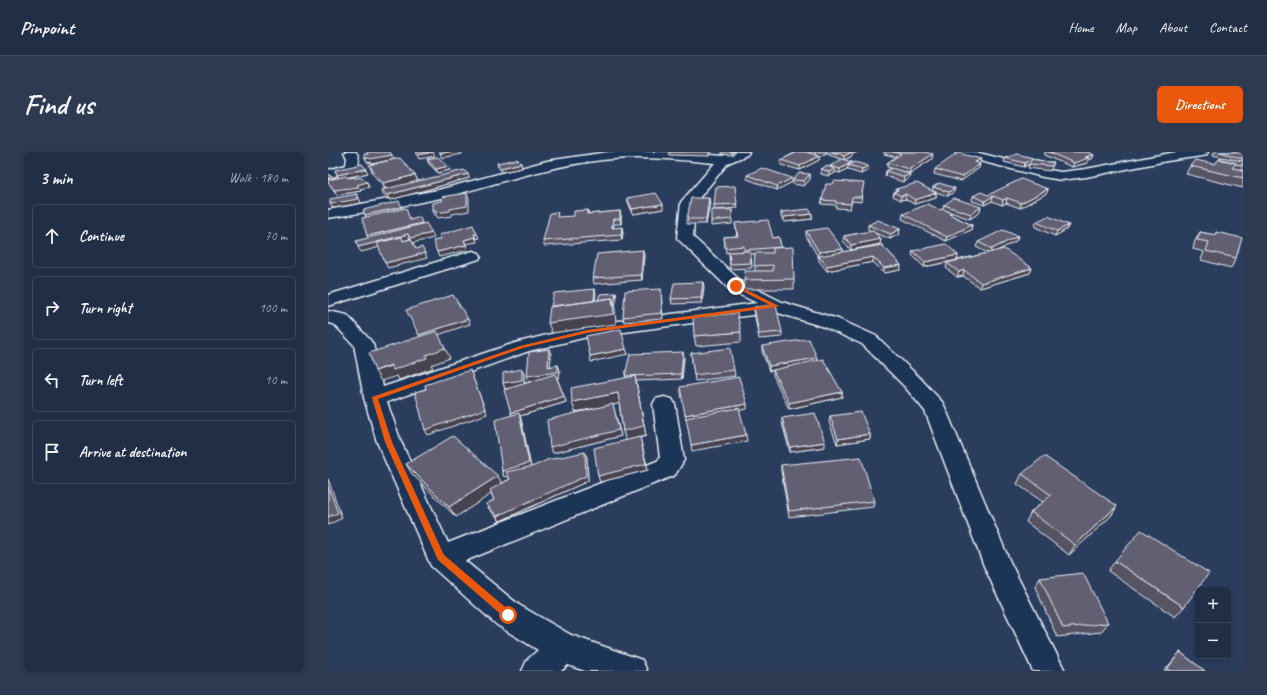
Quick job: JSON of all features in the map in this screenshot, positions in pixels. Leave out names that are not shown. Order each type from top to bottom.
[{"type":"street","points":[[328,174],[351,167],[354,162],[354,157],[350,152]]},
{"type":"street","points":[[961,152],[1043,173],[1061,176],[1086,174],[1145,161],[1202,152]]},
{"type":"street","points":[[1123,152],[1145,161]]},
{"type":"street","points":[[328,214],[439,194],[586,155],[615,153],[676,156],[733,156]]},
{"type":"street","points":[[733,156],[688,202],[685,238],[736,286],[776,306],[831,323],[869,340],[912,382],[935,408],[998,566],[1049,671]]},
{"type":"street","points":[[328,301],[473,256]]},
{"type":"street","points":[[375,398],[522,347],[587,331],[776,306]]},
{"type":"street","points":[[328,317],[340,319],[363,344],[375,398],[389,442],[441,558],[508,615],[563,648],[631,671]]},
{"type":"street","points":[[441,558],[574,503],[666,468],[672,460],[664,404]]},
{"type":"street","points":[[538,671],[563,648]]},
{"type":"building","points":[[367,152],[390,152],[392,155],[370,159],[365,158],[364,154],[368,154]]},
{"type":"building","points":[[416,152],[433,152],[417,155]]},
{"type":"building","points":[[797,152],[806,152],[819,156],[800,166],[781,160]]},
{"type":"building","points":[[832,152],[852,152],[844,156]]},
{"type":"building","points":[[893,152],[924,152],[933,154],[910,169],[887,163],[901,154]]},
{"type":"building","points":[[1049,152],[1087,152],[1094,155],[1085,157],[1089,158],[1074,163]]},
{"type":"building","points":[[1220,152],[1236,152],[1243,154],[1243,159]]},
{"type":"building","points":[[958,153],[981,159],[975,162],[980,164],[962,177],[935,169]]},
{"type":"building","points":[[1017,154],[1033,158],[1025,163],[1005,158]]},
{"type":"building","points":[[438,157],[448,166],[436,169],[427,159]]},
{"type":"building","points":[[1221,157],[1243,161],[1243,164],[1235,164],[1236,163],[1220,159]]},
{"type":"building","points":[[400,158],[415,175],[383,183],[369,165]]},
{"type":"building","points":[[517,159],[521,163],[501,168],[497,163]]},
{"type":"building","points":[[842,159],[852,162],[840,169],[830,166]]},
{"type":"building","points":[[1032,159],[1054,163],[1052,166],[1029,164]]},
{"type":"building","points":[[1219,159],[1236,163],[1232,168],[1243,170],[1243,178],[1190,166],[1195,160],[1215,164]]},
{"type":"building","points":[[855,162],[868,166],[862,169],[848,165]]},
{"type":"building","points":[[362,164],[366,169],[337,175],[335,170]]},
{"type":"building","points":[[827,166],[835,169],[829,172],[821,169]]},
{"type":"building","points":[[762,168],[792,178],[777,186],[747,175]]},
{"type":"building","points":[[892,168],[910,174],[904,177],[886,171]]},
{"type":"building","points":[[464,170],[468,174],[387,195],[381,190]]},
{"type":"building","points":[[328,173],[332,177],[328,179]]},
{"type":"building","points":[[799,173],[810,174],[804,181],[793,180]]},
{"type":"building","points":[[346,176],[348,178],[362,177],[367,182],[357,185],[359,187],[334,190],[328,182],[328,180]]},
{"type":"building","points":[[1021,179],[1048,189],[1021,203],[1007,198],[1003,200],[993,196],[985,201],[973,196],[981,192],[988,195]]},
{"type":"building","points":[[834,181],[864,183],[861,197],[852,197],[851,204],[822,200],[826,184],[833,184]]},
{"type":"building","points":[[917,183],[936,193],[915,200],[906,194],[901,196],[894,192],[898,190],[896,189]]},
{"type":"building","points":[[939,183],[955,188],[949,192],[933,187]]},
{"type":"building","points":[[735,186],[737,204],[714,205],[716,187]]},
{"type":"building","points":[[467,193],[467,206],[436,213],[436,210],[433,210],[433,203],[442,201],[442,197]]},
{"type":"building","points":[[656,193],[663,204],[632,209],[627,198]]},
{"type":"building","points":[[357,194],[358,199],[330,204],[330,199]]},
{"type":"building","points":[[691,198],[709,198],[706,219],[687,219]]},
{"type":"building","points":[[954,198],[981,207],[971,214],[944,205]]},
{"type":"building","points":[[399,201],[402,207],[365,215],[363,210]]},
{"type":"building","points":[[928,204],[940,210],[943,209],[952,213],[949,214],[972,225],[947,237],[903,214]]},
{"type":"building","points":[[406,208],[410,220],[420,217],[422,223],[367,236],[362,218]]},
{"type":"building","points":[[809,209],[812,214],[784,217],[781,212]]},
{"type":"building","points":[[588,210],[587,214],[620,211],[620,219],[613,219],[612,228],[622,227],[621,235],[543,241],[550,213],[558,212],[557,217],[574,216],[574,211]]},
{"type":"building","points":[[711,210],[732,210],[732,219],[711,221]]},
{"type":"building","points":[[1048,216],[1069,225],[1057,231],[1036,222]]},
{"type":"building","points":[[768,220],[773,238],[779,237],[781,247],[744,250],[744,246],[725,248],[724,237],[738,236],[735,223]]},
{"type":"building","points":[[878,220],[900,229],[891,234],[868,225]]},
{"type":"building","points":[[426,223],[432,233],[410,238],[408,234],[358,247],[356,241]]},
{"type":"building","points":[[473,225],[477,234],[474,234],[475,237],[464,240],[466,245],[437,252],[433,241],[441,239],[439,235]]},
{"type":"building","points":[[827,228],[843,249],[819,252],[806,231]]},
{"type":"building","points":[[1003,230],[1018,236],[992,249],[978,242]]},
{"type":"building","points":[[873,231],[881,239],[851,245],[844,236]]},
{"type":"building","points":[[1200,232],[1216,235],[1216,232],[1242,238],[1236,258],[1206,251],[1209,242],[1197,240]]},
{"type":"building","points":[[402,237],[403,241],[411,239],[416,249],[422,247],[425,253],[385,263],[377,243]]},
{"type":"building","points":[[946,244],[958,255],[925,262],[913,251]]},
{"type":"building","points":[[882,245],[901,265],[884,268],[873,257],[827,266],[819,256]]},
{"type":"building","points":[[793,247],[794,279],[744,280],[745,271],[773,271],[773,265],[754,266],[755,253],[773,253],[773,248]]},
{"type":"building","points":[[1004,249],[1032,268],[981,283],[964,270],[959,272],[947,263]]},
{"type":"building","points":[[643,250],[641,275],[593,278],[597,254]]},
{"type":"building","points":[[750,251],[751,263],[730,264],[729,252]]},
{"type":"building","points":[[703,282],[701,298],[671,299],[674,283]]},
{"type":"building","points":[[595,289],[594,301],[551,306],[554,293]]},
{"type":"building","points":[[661,289],[662,313],[623,317],[625,291]]},
{"type":"building","points":[[616,293],[614,301],[612,298],[598,300],[600,294]]},
{"type":"building","points":[[453,295],[468,319],[419,335],[406,310]]},
{"type":"building","points":[[612,298],[614,314],[548,323],[550,307]]},
{"type":"building","points":[[776,305],[782,332],[759,334],[754,307]]},
{"type":"building","points":[[737,313],[741,332],[694,336],[693,317]]},
{"type":"building","points":[[621,329],[626,349],[590,356],[586,336]]},
{"type":"building","points":[[437,331],[445,348],[426,355],[427,358],[393,370],[391,365],[375,371],[369,353]]},
{"type":"building","points":[[809,339],[817,358],[769,366],[762,346]]},
{"type":"building","points":[[730,348],[734,370],[694,375],[691,353]]},
{"type":"building","points":[[549,349],[548,367],[558,365],[558,372],[527,376],[529,352]]},
{"type":"building","points":[[683,352],[681,374],[625,376],[630,354]]},
{"type":"building","points":[[823,359],[842,392],[789,403],[773,370]]},
{"type":"building","points":[[522,369],[522,380],[503,383],[503,373]]},
{"type":"building","points":[[470,370],[485,409],[425,430],[415,392],[426,389],[425,385]]},
{"type":"building","points":[[555,374],[564,396],[511,413],[504,390]]},
{"type":"building","points":[[635,376],[644,426],[623,431],[618,393],[572,402],[571,388]]},
{"type":"building","points":[[739,377],[747,404],[685,415],[680,387]]},
{"type":"building","points":[[613,404],[619,430],[550,447],[547,420]]},
{"type":"building","points":[[739,408],[746,435],[691,445],[686,418]]},
{"type":"building","points":[[861,412],[870,434],[838,439],[830,416]]},
{"type":"building","points":[[519,413],[529,463],[502,471],[495,420]]},
{"type":"building","points":[[815,413],[825,442],[790,447],[782,418]]},
{"type":"building","points":[[453,436],[498,476],[449,507],[406,464]]},
{"type":"building","points":[[640,437],[646,464],[598,476],[594,448]]},
{"type":"building","points":[[585,452],[586,476],[497,516],[486,504],[494,500],[490,490],[510,479],[506,472],[534,466],[547,460]]},
{"type":"building","points":[[1044,456],[1117,506],[1075,545],[1031,512],[1051,495],[1022,474]]},
{"type":"building","points":[[861,457],[874,501],[789,511],[781,465]]},
{"type":"building","points":[[328,486],[338,513],[328,517]]},
{"type":"building","points":[[1141,530],[1209,573],[1199,587],[1195,587],[1195,592],[1184,607],[1115,561]]},
{"type":"building","points":[[1083,573],[1108,623],[1063,628],[1040,578]]},
{"type":"building","points":[[1180,652],[1205,671],[1170,671],[1167,669]]},
{"type":"route","points":[[508,615],[441,558],[389,442],[375,398],[522,347],[587,331],[776,306],[736,286]]}]
